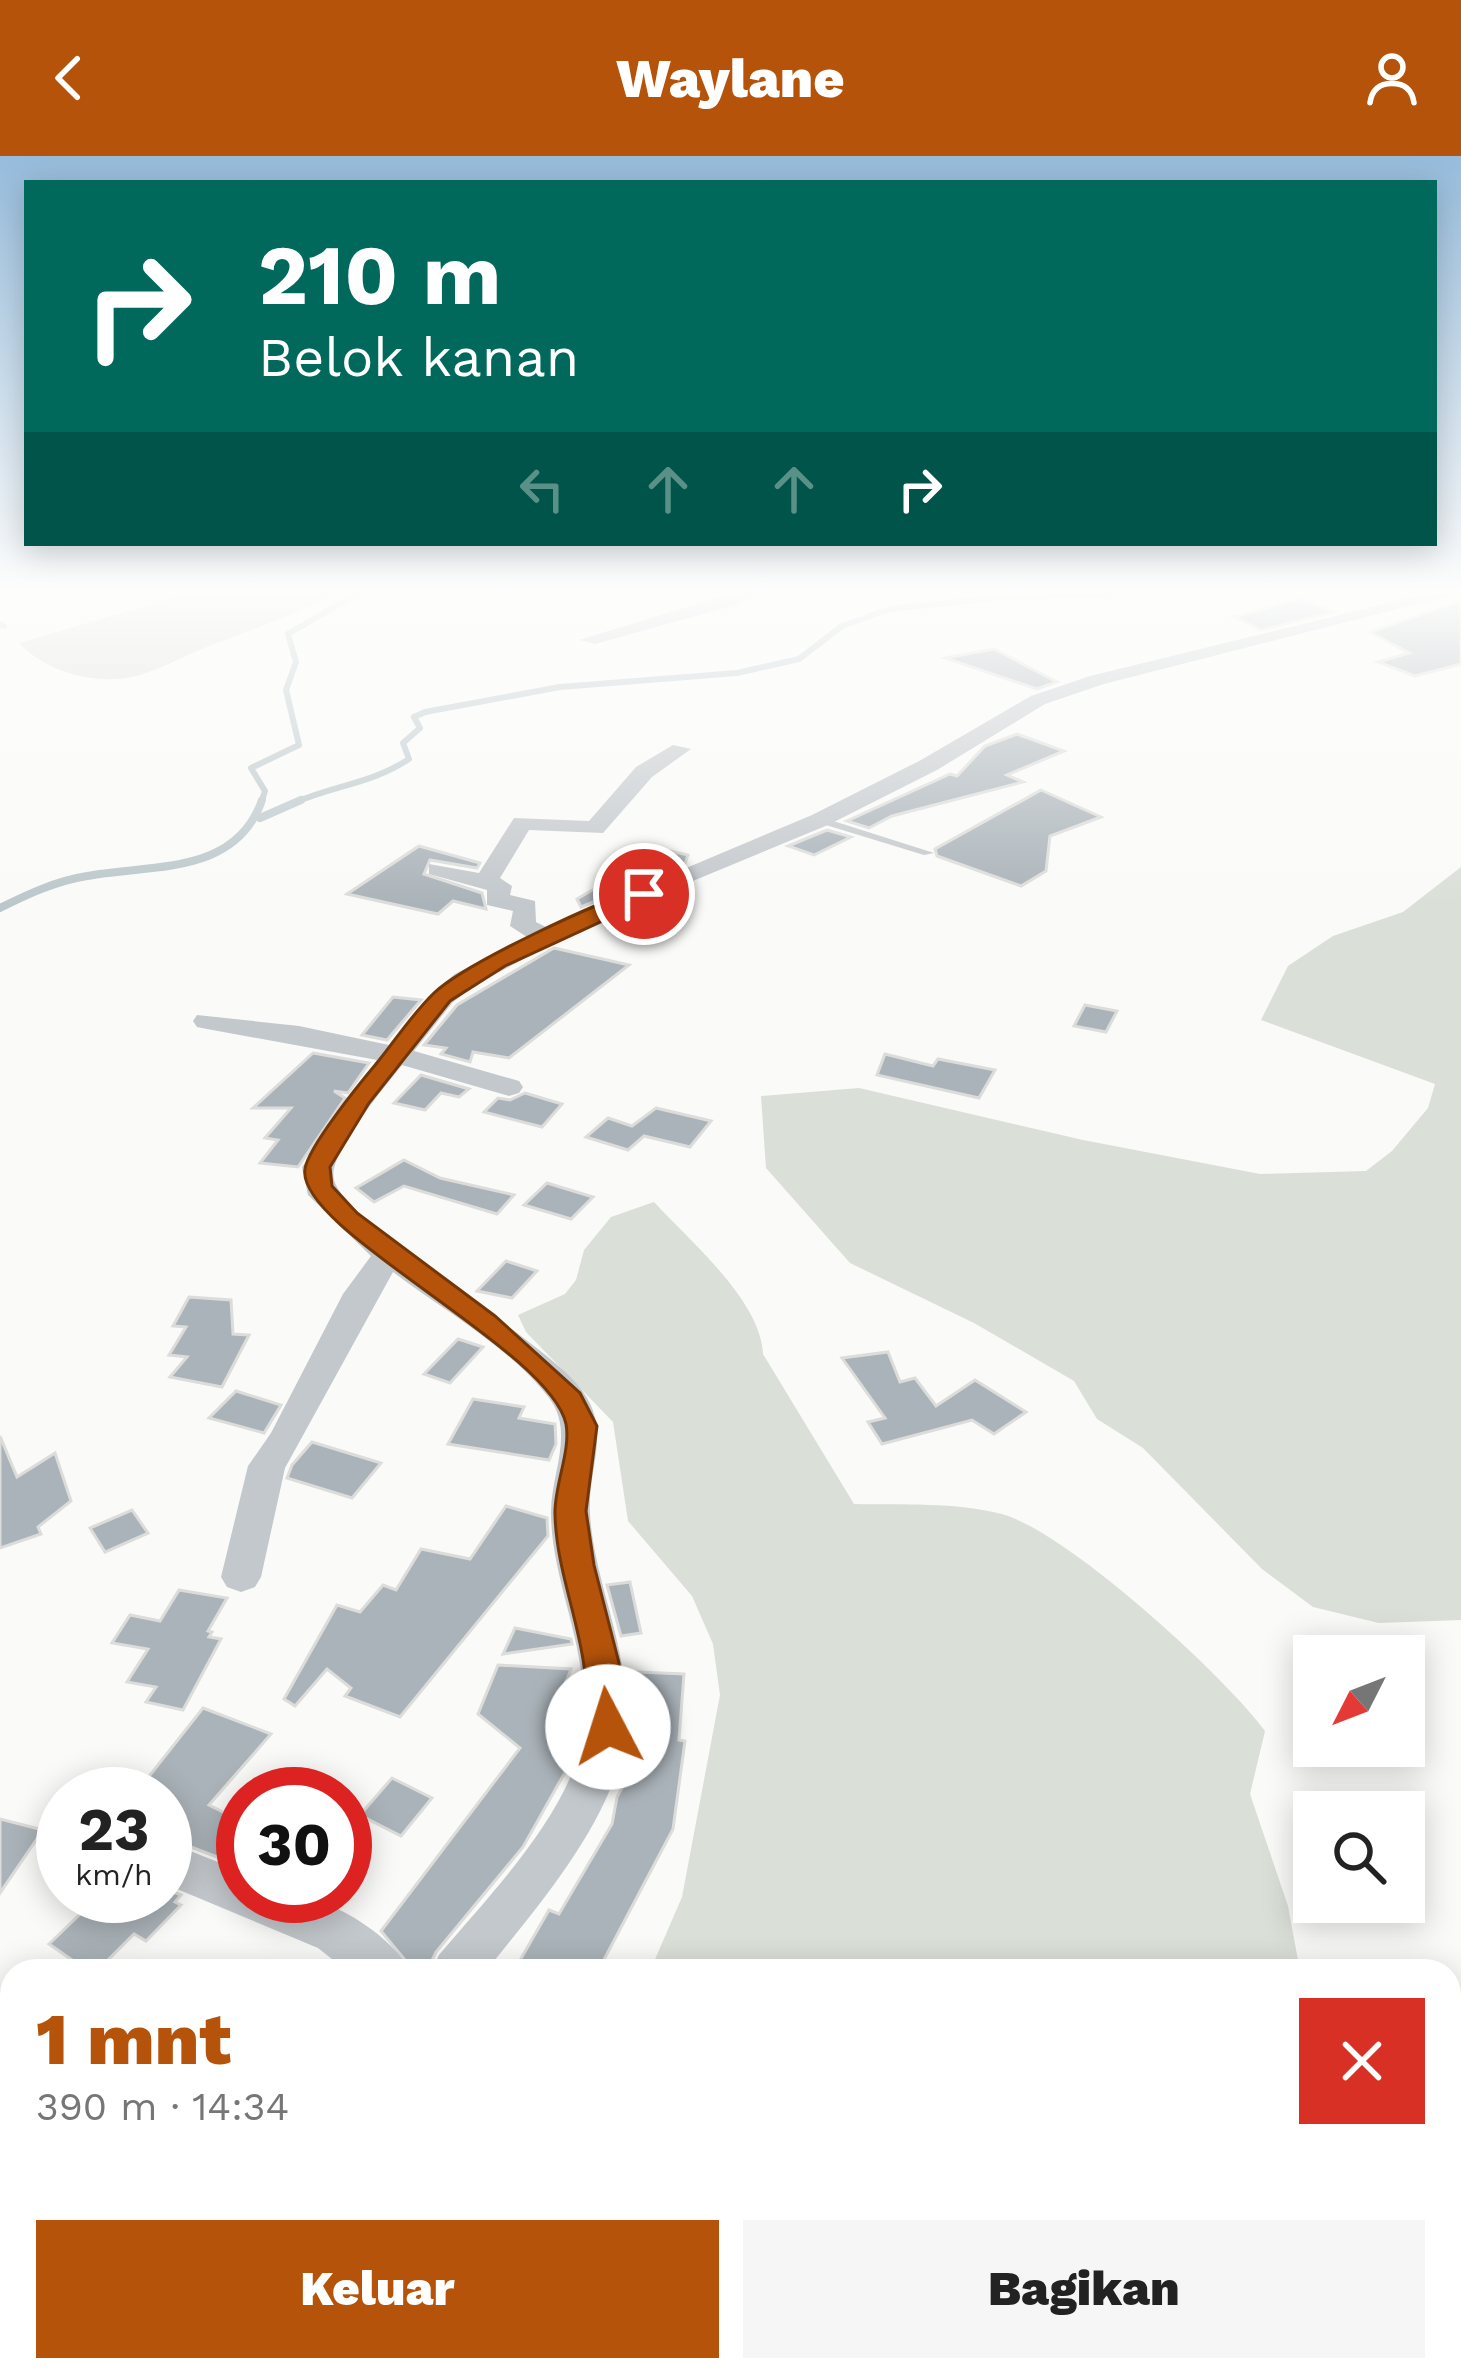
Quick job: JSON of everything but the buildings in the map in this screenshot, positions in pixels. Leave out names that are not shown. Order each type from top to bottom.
[{"type":"street","points":[[466,1959],[535,1875],[582,1799],[608,1727],[602,1663],[577,1565],[570,1511],[581,1426],[566,1393],[527,1356],[390,1253],[320,1188],[317,1167],[359,1100],[442,997],[498,962],[612,905],[820,820],[1047,698]]},
{"type":"street","points":[[486,881],[522,823],[595,828],[644,772],[680,749]]},
{"type":"street","points":[[436,869],[502,888],[496,900],[526,906],[523,926],[549,937]]},
{"type":"street","points":[[207,1021],[269,1028],[463,1070],[509,1087]]},
{"type":"street","points":[[241,1577],[267,1466],[287,1438],[360,1294],[390,1253]]},
{"type":"street","points":[[311,1923],[369,1959]]},
{"type":"lane","points":[[820,820],[928,853]]},
{"type":"shaded area","points":[[1461,867],[1461,1620],[1379,1623],[1313,1607],[1262,1569],[1143,1448],[1097,1419],[1074,1381],[974,1323],[850,1263],[766,1168],[761,1096],[859,1088],[1083,1140],[1260,1174],[1366,1171],[1392,1151],[1428,1108],[1435,1084],[1261,1020],[1288,966],[1333,936],[1403,912]]},
{"type":"shaded area","points":[[654,1202],[704,1253],[750,1313],[763,1354],[854,1504],[966,1508],[1002,1514],[1030,1526],[1142,1608],[1245,1706],[1265,1731],[1250,1794],[1288,1906],[1298,1959],[655,1959],[682,1897],[720,1695],[713,1644],[692,1596],[628,1521],[613,1422],[526,1332],[518,1315],[565,1294],[576,1280],[584,1250],[611,1217]]},
{"type":"waterway","points":[[262,800],[265,791],[251,768],[299,745],[288,698]]},
{"type":"waterway","points":[[295,803],[381,774],[409,759],[403,743],[420,728],[414,717],[502,698]]},
{"type":"waterway","points":[[0,908],[76,878],[164,867],[212,854],[250,825],[262,800]]},
{"type":"waterway","points":[[295,803],[301,800]]},
{"type":"waterway","points":[[260,818],[295,803]]},
{"type":"route","points":[[608,1727],[602,1663],[577,1565],[570,1511],[581,1426],[566,1393],[485,1322],[348,1219],[320,1188],[317,1167],[359,1100],[442,997],[464,980],[580,920],[644,894]]}]
